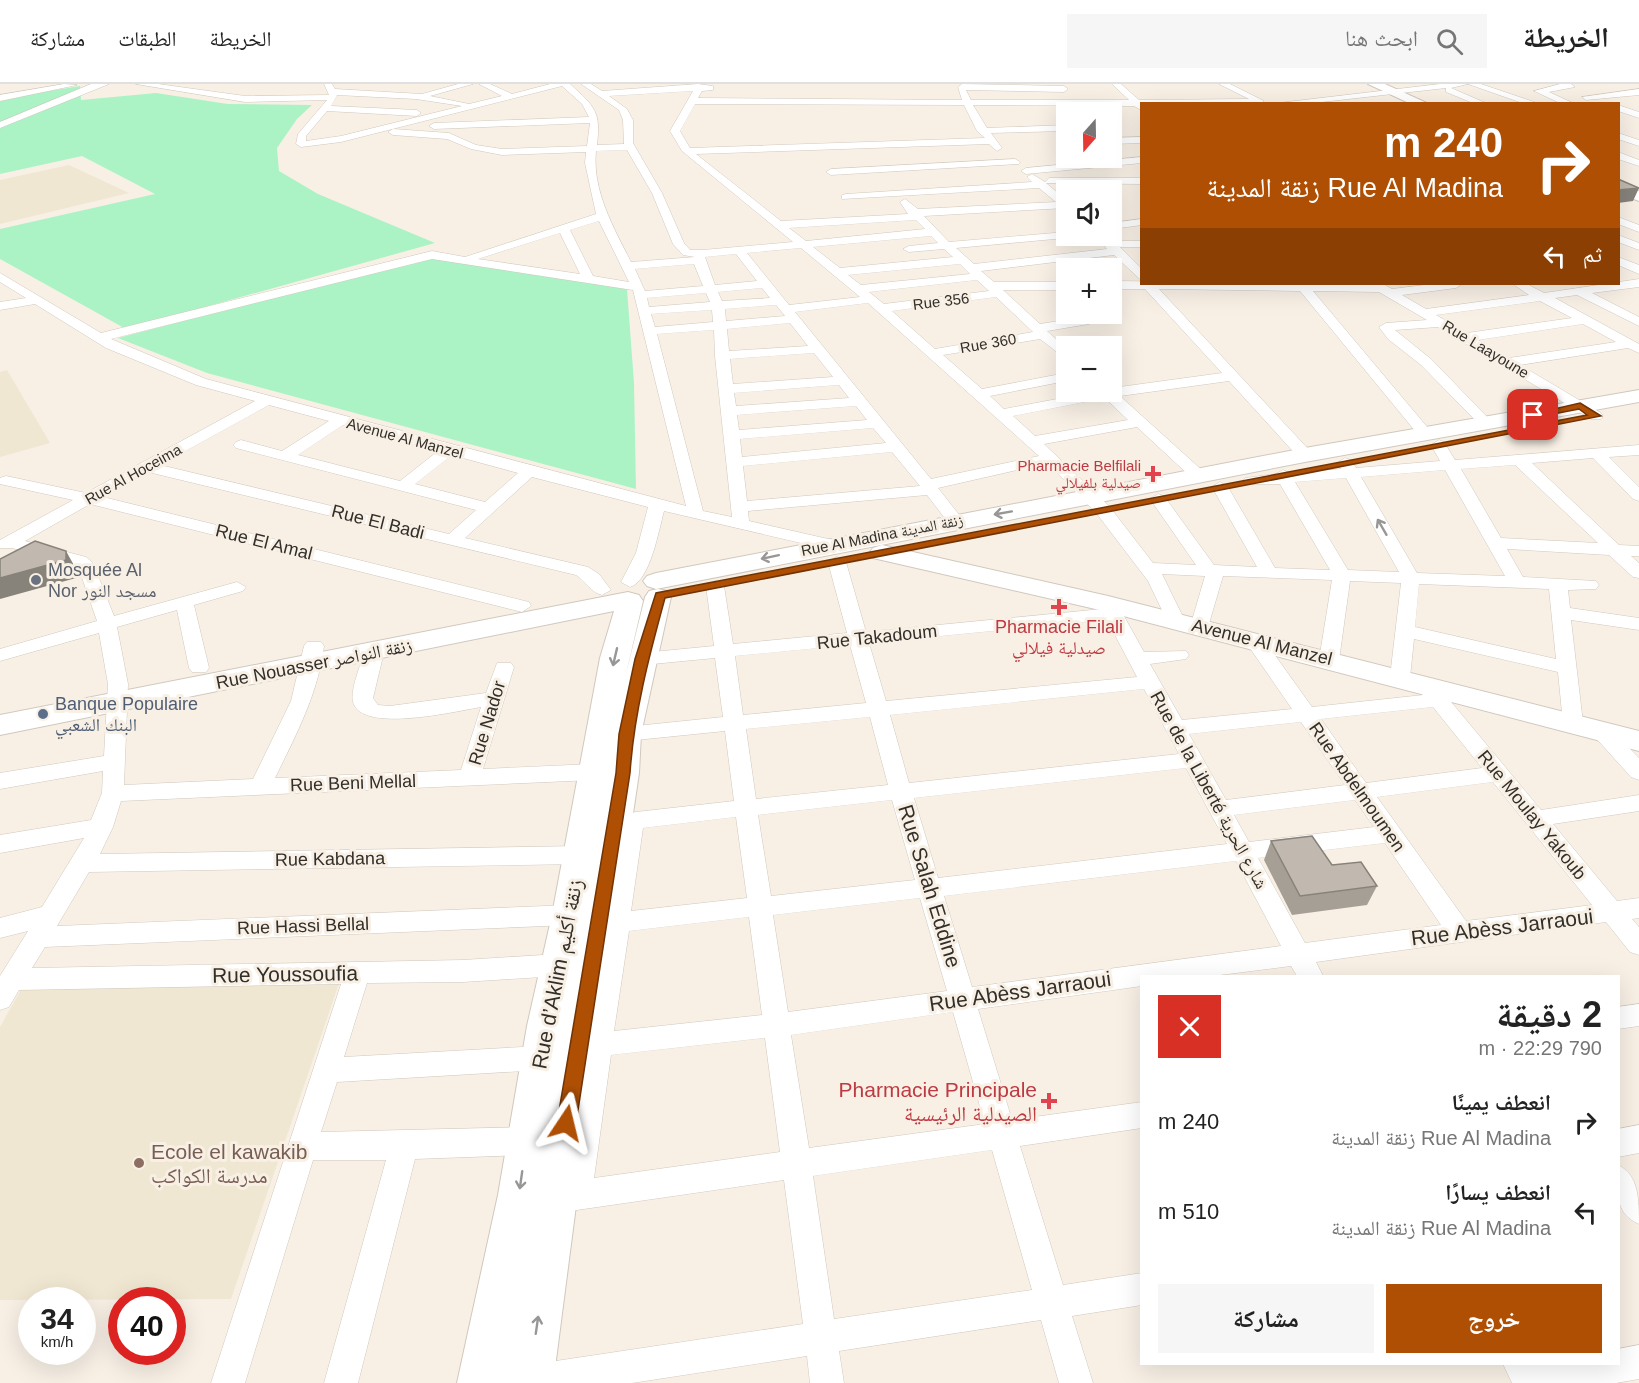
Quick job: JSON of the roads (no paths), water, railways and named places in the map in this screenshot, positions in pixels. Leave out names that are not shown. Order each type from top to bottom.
[{"type":"main road","points":[[1364,84],[1418,102]]},
{"type":"main road","points":[[1384,89],[1408,102]]},
{"type":"main road","points":[[1620,184],[1639,191]]},
{"type":"main road","points":[[1620,188],[1639,196]]},
{"type":"main road","name":"Rue Al Madina زنقة المدينة","points":[[638,590],[834,553],[882,553],[1097,503],[1198,475],[1305,455],[1432,440],[1588,411],[1639,396]]},
{"type":"main road","name":"Rue Al Madina زنقة المدينة","points":[[638,590],[715,586],[956,521],[1097,503],[1158,499],[1251,481],[1348,469],[1486,423],[1588,411],[1639,408]]},
{"type":"main road","name":"Avenue Al Manzel","points":[[882,553],[1110,609],[1188,624],[1329,660],[1421,687],[1574,723],[1639,741]]},
{"type":"main road","name":"Rue Nouasser زنقة النواصر","points":[[0,708],[118,693],[313,655],[522,606],[638,590]]},
{"type":"main road","name":"Rue Nouasser زنقة النواصر","points":[[0,725],[200,668],[313,655],[374,652],[638,590]]},
{"type":"main road","name":"Rue d’Aklim زنقة أكليم","points":[[529,1382],[566,1197],[589,1046],[596,920],[623,773],[626,734],[642,659],[638,590]]},
{"type":"main road","name":"Rue d’Aklim زنقة أكليم","points":[[596,920],[579,855],[614,658],[638,590]]},
{"type":"main road","name":"Rue d’Aklim زنقة أكليم","points":[[481,1383],[519,1195],[558,966],[596,920]]},
{"type":"street","points":[[0,125],[92,84]]},
{"type":"street","points":[[0,98],[56,86],[105,84]]},
{"type":"street","points":[[140,84],[246,99],[332,93],[380,93],[416,96],[470,107]]},
{"type":"street","points":[[155,86],[166,84]]},
{"type":"street","points":[[354,84],[392,91]]},
{"type":"street","points":[[392,112],[416,96],[469,84]]},
{"type":"street","points":[[432,99],[487,86],[509,84]]},
{"type":"street","points":[[332,93],[326,108],[301,136],[301,144],[341,140],[565,84],[586,103],[595,120],[590,163],[602,216],[641,286],[645,311],[696,514]]},
{"type":"street","points":[[595,87],[628,84]]},
{"type":"street","points":[[1209,88],[1245,84]]},
{"type":"street","points":[[1294,102],[1384,89],[1464,84]]},
{"type":"street","points":[[1472,84],[1531,102]]},
{"type":"street","points":[[1608,84],[1637,93]]},
{"type":"street","points":[[380,93],[412,85]]},
{"type":"street","points":[[1435,85],[1479,102]]},
{"type":"street","points":[[487,86],[512,97]]},
{"type":"street","points":[[595,87],[662,90],[701,86],[723,88]]},
{"type":"street","points":[[701,86],[675,131],[687,151],[882,308],[1033,441],[1097,503],[1188,624],[1212,570]]},
{"type":"street","points":[[1227,86],[1264,102]]},
{"type":"street","points":[[1566,102],[1538,91],[1563,86],[1600,102]]},
{"type":"street","points":[[595,87],[623,110],[628,120],[630,147],[657,192],[683,251],[695,254],[742,254]]},
{"type":"street","points":[[951,90],[962,87],[1075,89]]},
{"type":"street","points":[[962,87],[968,103],[978,116],[982,131],[1056,197]]},
{"type":"street","points":[[1116,88],[1139,105]]},
{"type":"street","points":[[1116,88],[1133,90]]},
{"type":"street","points":[[1313,88],[1343,102]]},
{"type":"street","points":[[823,102],[826,89]]},
{"type":"street","points":[[612,100],[654,100],[660,98],[662,90]]},
{"type":"street","points":[[332,93],[404,104],[470,107]]},
{"type":"street","points":[[1586,97],[1637,93]]},
{"type":"street","points":[[1512,102],[1526,100]]},
{"type":"street","points":[[691,101],[1139,105]]},
{"type":"street","points":[[1620,109],[1639,107]]},
{"type":"street","points":[[326,108],[439,115]]},
{"type":"street","points":[[1620,109],[1639,115]]},
{"type":"street","points":[[318,117],[456,126],[544,135],[591,148],[630,147]]},
{"type":"street","points":[[332,128],[449,136],[484,149],[513,152],[544,135],[595,120]]},
{"type":"street","points":[[309,127],[320,128]]},
{"type":"street","points":[[982,131],[1056,129]]},
{"type":"street","points":[[1620,136],[1639,133]]},
{"type":"street","points":[[1620,137],[1639,143]]},
{"type":"street","points":[[1122,141],[1140,140]]},
{"type":"street","points":[[687,151],[819,146],[998,145]]},
{"type":"street","points":[[953,154],[998,145]]},
{"type":"street","points":[[819,146],[831,172],[859,220]]},
{"type":"street","points":[[483,160],[484,149]]},
{"type":"street","points":[[1122,152],[1140,151]]},
{"type":"street","points":[[1620,156],[1637,161]]},
{"type":"street","points":[[831,172],[1015,159]]},
{"type":"street","points":[[839,186],[1027,173],[1140,160]]},
{"type":"street","points":[[1620,162],[1637,161]]},
{"type":"street","points":[[846,197],[1040,183],[1140,181]]},
{"type":"street","points":[[904,202],[932,232],[1056,345]]},
{"type":"street","points":[[777,225],[1056,206]]},
{"type":"street","points":[[468,259],[538,254],[563,228],[602,216]]},
{"type":"street","points":[[1620,220],[1639,229]]},
{"type":"street","points":[[1122,225],[1140,222]]},
{"type":"street","points":[[563,228],[588,278]]},
{"type":"street","points":[[628,266],[698,260],[802,245],[932,232]]},
{"type":"street","points":[[679,244],[789,234]]},
{"type":"street","points":[[900,250],[1056,236]]},
{"type":"street","points":[[1620,239],[1639,247]]},
{"type":"street","points":[[859,289],[972,268],[1140,244]]},
{"type":"street","points":[[1112,246],[1136,264]]},
{"type":"street","points":[[99,338],[432,255],[468,259],[538,254],[588,278],[641,286],[703,281],[756,272]]},
{"type":"street","points":[[742,254],[956,521]]},
{"type":"street","points":[[819,258],[842,256]]},
{"type":"street","points":[[1620,259],[1639,257]]},
{"type":"street","points":[[698,260],[703,281],[718,307],[741,524]]},
{"type":"street","points":[[1620,260],[1639,270]]},
{"type":"street","points":[[837,272],[972,268]]},
{"type":"street","points":[[703,281],[766,284]]},
{"type":"street","name":"Avenue Al Manzel","points":[[3,282],[99,338],[155,365],[266,401],[529,471],[741,524],[834,553]]},
{"type":"street","points":[[1122,284],[1140,282]]},
{"type":"street","points":[[1620,284],[1639,283]]},
{"type":"street","points":[[1148,285],[1305,455]]},
{"type":"street","points":[[1264,285],[1383,288],[1438,285]]},
{"type":"street","points":[[1521,285],[1634,346]]},
{"type":"street","points":[[1048,286],[1056,293]]},
{"type":"street","name":"Rue 356","points":[[882,308],[996,290],[1056,286]]},
{"type":"street","points":[[1303,286],[1432,440],[1451,466],[1517,582]]},
{"type":"street","points":[[1425,313],[1542,298],[1580,292],[1598,286]]},
{"type":"street","name":"Rue Laayoune","points":[[1383,288],[1588,411]]},
{"type":"street","points":[[1580,292],[1639,322]]},
{"type":"street","points":[[650,331],[719,325],[788,310],[871,299]]},
{"type":"street","points":[[0,306],[37,300]]},
{"type":"street","points":[[645,311],[718,307],[788,310]]},
{"type":"street","points":[[1468,337],[1582,320]]},
{"type":"street","points":[[1443,323],[1386,327],[1393,336],[1426,362],[1486,423]]},
{"type":"street","name":"Rue 360","points":[[933,353],[1072,324]]},
{"type":"street","points":[[1509,362],[1634,346]]},
{"type":"street","points":[[723,356],[820,349]]},
{"type":"street","points":[[1122,390],[1232,376]]},
{"type":"street","points":[[979,394],[1056,379]]},
{"type":"street","points":[[726,389],[845,380]]},
{"type":"street","name":"Rue Al Hoceima","points":[[5,544],[266,401]]},
{"type":"street","points":[[729,411],[862,401]]},
{"type":"street","points":[[1002,414],[1060,402]]},
{"type":"street","points":[[1119,402],[1198,475]]},
{"type":"street","points":[[285,456],[339,421]]},
{"type":"street","points":[[1033,441],[1140,422]]},
{"type":"street","points":[[731,435],[879,423]]},
{"type":"street","points":[[241,445],[488,508]]},
{"type":"street","points":[[734,462],[897,447]]},
{"type":"street","points":[[403,486],[449,450]]},
{"type":"street","points":[[1175,728],[1306,715],[1421,687],[1406,631],[1412,578],[1348,469],[1451,466],[1598,454],[1635,454]]},
{"type":"street","points":[[1598,454],[1639,496]]},
{"type":"street","points":[[739,507],[929,487],[1051,458]]},
{"type":"street","points":[[1519,460],[1639,573]]},
{"type":"street","name":"Rue El Badi","points":[[147,467],[582,571],[593,578],[638,590]]},
{"type":"street","points":[[453,540],[529,471]]},
{"type":"street","points":[[1284,477],[1342,575],[1329,660]]},
{"type":"street","name":"Rue El Amal","points":[[6,482],[522,606]]},
{"type":"street","points":[[1220,487],[1269,572]]},
{"type":"street","points":[[1158,499],[1212,570]]},
{"type":"street","name":"Rue d’Aklim زنقة أكليم","points":[[638,590],[657,504]]},
{"type":"street","points":[[1495,543],[1639,550]]},
{"type":"street","points":[[4,990],[102,827],[113,793],[118,693],[107,624],[85,563],[5,544]]},
{"type":"street","name":"Rue Salah Eddine","points":[[834,553],[901,792],[1076,1383]]},
{"type":"street","points":[[1147,568],[1590,585]]},
{"type":"street","points":[[1558,584],[1574,723]]},
{"type":"street","points":[[715,586],[827,1383]]},
{"type":"street","points":[[0,659],[0,654],[237,587]]},
{"type":"street","points":[[184,602],[200,668]]},
{"type":"street","name":"Rue Takadoum","points":[[642,659],[859,638],[1110,609]]},
{"type":"street","name":"Rue de la Liberté شارع الحرية","points":[[1110,609],[1304,965]]},
{"type":"street","points":[[1563,613],[1639,624]]},
{"type":"street","points":[[1406,631],[1568,668]]},
{"type":"street","name":"Rue Abdelmoumen","points":[[1255,641],[1460,933]]},
{"type":"street","points":[[374,652],[363,698],[364,704],[373,711],[390,713],[494,699]]},
{"type":"street","points":[[260,786],[302,698],[313,655]]},
{"type":"street","points":[[1138,659],[1179,655]]},
{"type":"street","name":"Rue Nador","points":[[469,779],[504,667]]},
{"type":"street","points":[[626,734],[1150,682]]},
{"type":"street","name":"Rue Moulay Yakoub","points":[[1421,687],[1499,774],[1639,945]]},
{"type":"street","points":[[1600,730],[1639,772]]},
{"type":"street","points":[[0,781],[116,760]]},
{"type":"street","points":[[596,920],[636,820],[1192,760]]},
{"type":"street","name":"Rue Beni Mellal","points":[[113,793],[593,772]]},
{"type":"street","points":[[1219,809],[1499,774]]},
{"type":"street","points":[[1535,819],[1639,803]]},
{"type":"street","points":[[0,844],[102,827]]},
{"type":"street","name":"Rue Hassi Bellal","points":[[37,937],[596,920],[930,888],[1391,834]]},
{"type":"street","name":"Rue Kabdana","points":[[82,863],[579,855]]},
{"type":"street","name":"Rue Abèss Jarraoui","points":[[1204,975],[1304,965],[1460,933],[1639,908]]},
{"type":"street","points":[[0,928],[51,915]]},
{"type":"street","name":"Rue Youssoufia","points":[[4,990],[558,966]]},
{"type":"street","points":[[228,1383],[357,973]]},
{"type":"street","name":"Rue Abèss Jarraoui","points":[[589,1046],[777,1025],[964,999],[1140,981]]},
{"type":"street","points":[[1620,1018],[1639,1015]]},
{"type":"street","points":[[326,1070],[541,1058]]},
{"type":"street","points":[[566,1197],[1140,1115]]},
{"type":"street","points":[[1620,1143],[1639,1138]]},
{"type":"street","points":[[302,1146],[404,1146],[527,1141]]},
{"type":"street","points":[[340,1383],[404,1146]]},
{"type":"street","points":[[1620,1182],[1639,1209]]},
{"type":"street","points":[[529,1382],[1140,1288]]},
{"type":"street","points":[[1521,1365],[1531,1383],[1639,1362]]},
{"type":"place","name":"Pharmacie Belfilali صيدلية بلفيلالي","points":[[1153,474]]},
{"type":"place","name":"Mosquée Al Nor مسجد النور","points":[[36,580]]},
{"type":"place","name":"Pharmacie Filali صيدلية فيلالي","points":[[1059,607]]},
{"type":"place","name":"Banque Populaire البنك الشعبي","points":[[43,714]]},
{"type":"place","name":"Pharmacie Principale الصيدلية الرئيسية","points":[[1049,1101]]},
{"type":"place","name":"Ecole el kawakib مدرسة الكواكب","points":[[139,1163]]}]
